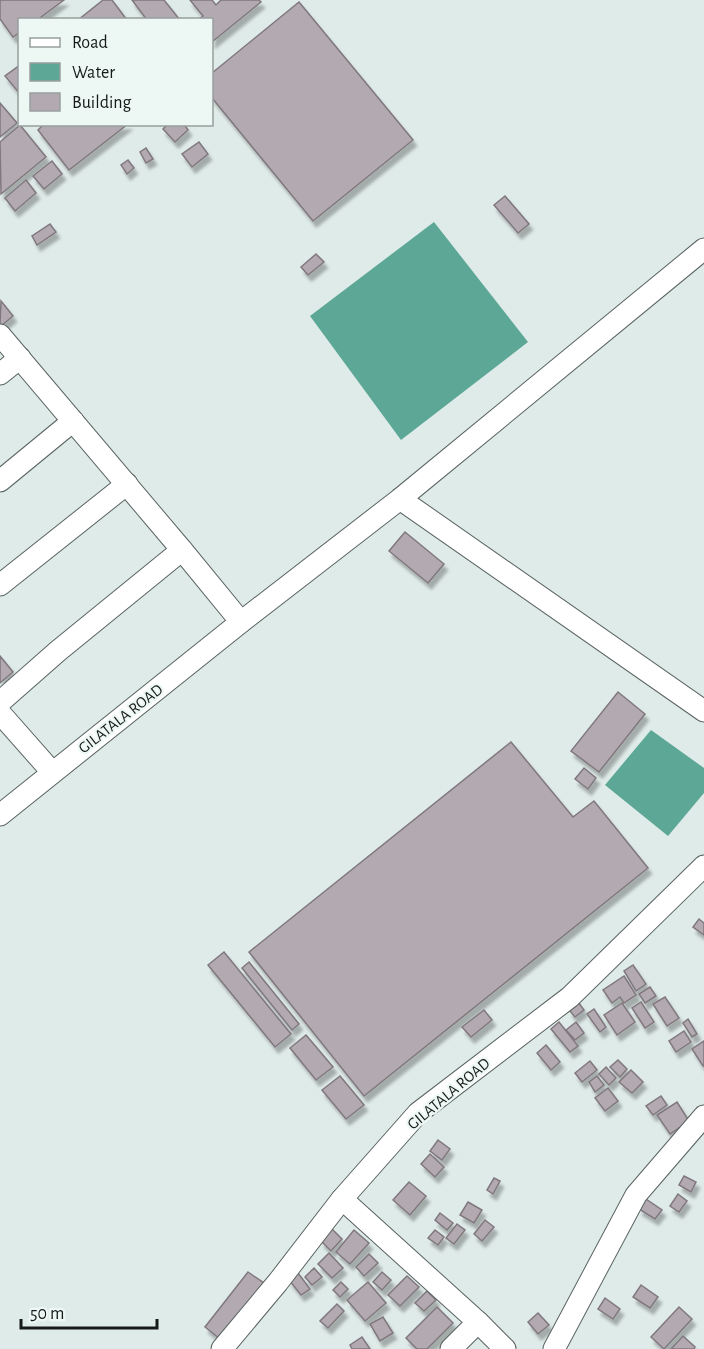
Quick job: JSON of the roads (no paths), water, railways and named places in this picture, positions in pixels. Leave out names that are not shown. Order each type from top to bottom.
[{"type":"street","name":"GILATALA ROAD","points":[[0,815],[241,622],[400,499],[704,249]]},
{"type":"street","points":[[0,335],[241,622]]},
{"type":"street","points":[[0,374],[20,358]]},
{"type":"street","points":[[0,481],[73,421]]},
{"type":"street","points":[[0,585],[126,484]]},
{"type":"street","points":[[400,499],[704,711]]},
{"type":"street","points":[[0,702],[182,550]]},
{"type":"street","points":[[0,713],[52,772]]},
{"type":"street","name":"GILATALA ROAD","points":[[222,1349],[278,1282],[342,1198],[418,1113],[570,997],[704,866]]},
{"type":"street","points":[[554,1349],[636,1195],[704,1116]]},
{"type":"street","points":[[342,1198],[505,1349]]},
{"type":"street","points":[[452,1349],[478,1322]]},
{"type":"water","points":[[434,222],[528,342],[401,440],[310,316]]},
{"type":"water","points":[[651,730],[704,768],[704,793],[668,836],[605,785]]}]
